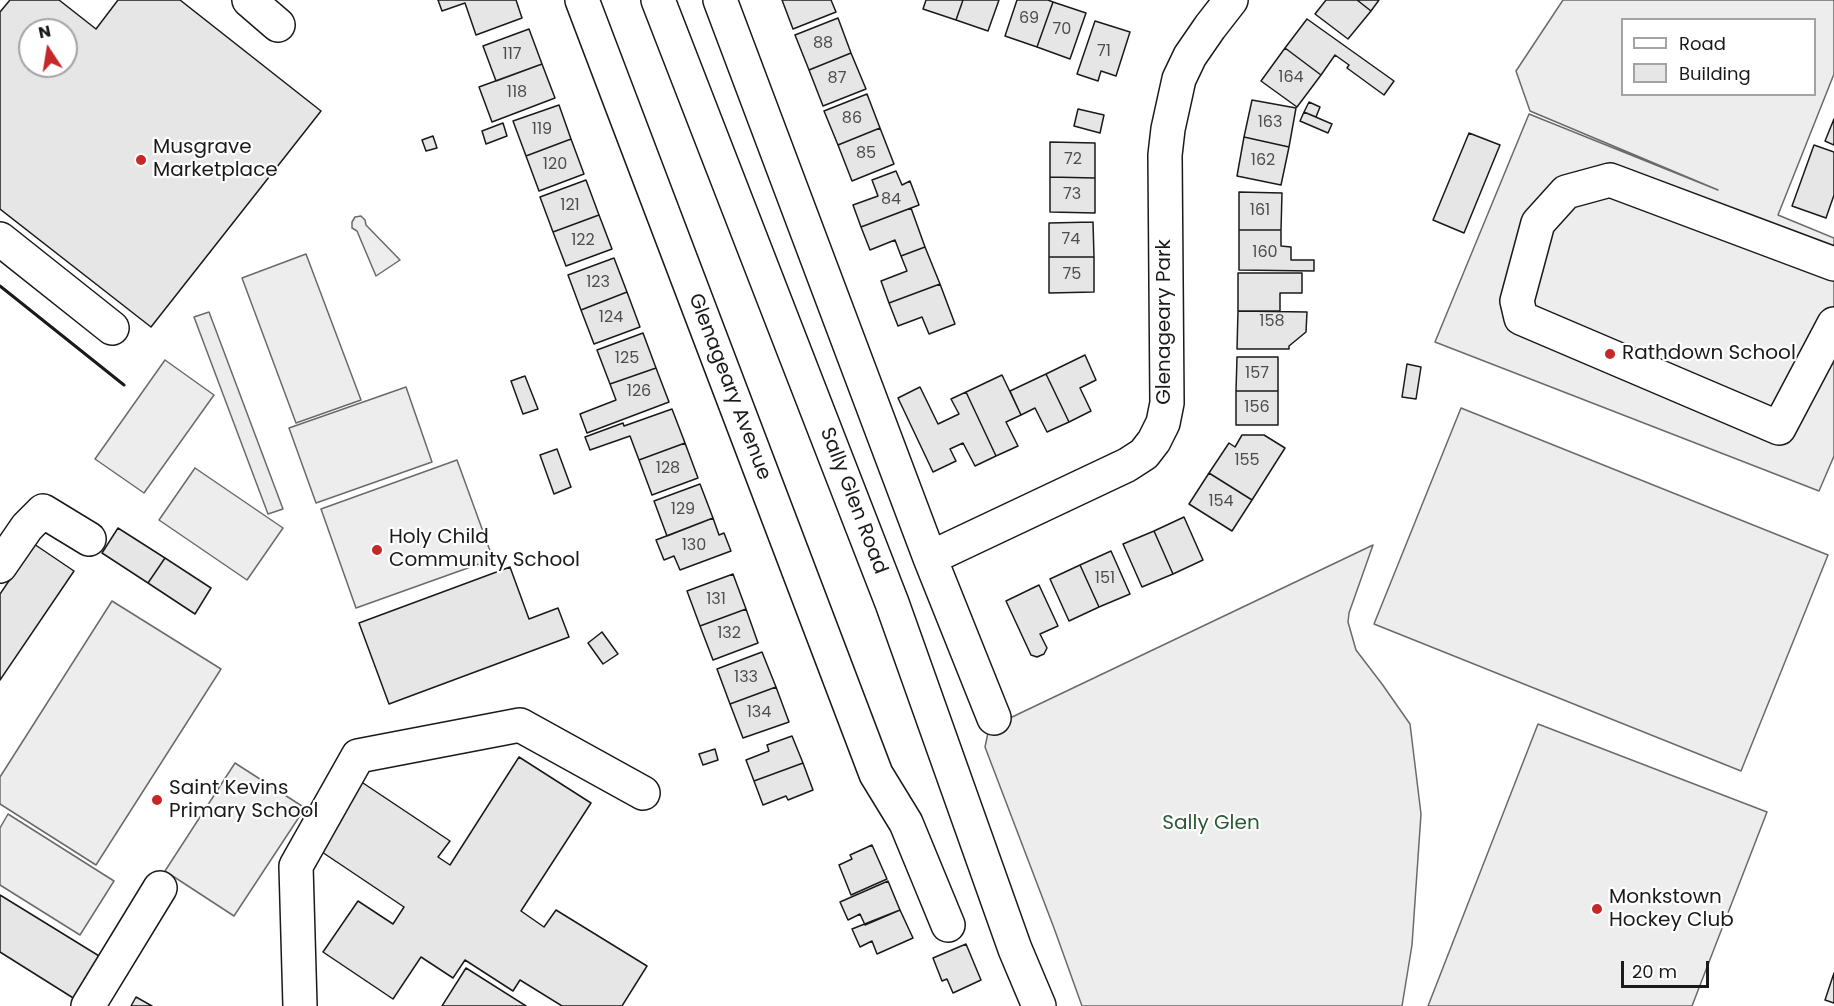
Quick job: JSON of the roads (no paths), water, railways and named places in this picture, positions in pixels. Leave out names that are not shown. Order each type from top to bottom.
[{"type":"street","points":[[249,0],[278,25]]},
{"type":"street","name":"Glenageary Avenue","points":[[582,0],[876,774],[906,824],[948,925]]},
{"type":"street","name":"Sally Glen Road","points":[[658,0],[892,603],[1011,938],[1039,1006]]},
{"type":"street","points":[[720,0],[930,558],[994,718]]},
{"type":"street","name":"Glenageary Park","points":[[930,558],[1127,465],[1144,454],[1154,441],[1163,423],[1167,403],[1165,155],[1168,129],[1179,79],[1190,56],[1231,0]]},
{"type":"street","points":[[1834,264],[1610,180],[1566,192],[1538,223],[1517,301],[1521,318],[1779,428],[1834,324]]},
{"type":"street","points":[[0,239],[112,328]]},
{"type":"street","points":[[0,567],[27,527],[43,511],[89,539]]},
{"type":"street","points":[[300,1006],[296,866],[358,756],[520,725],[643,793]]},
{"type":"street","points":[[88,1006],[160,888]]},
{"type":"place","name":"Musgrave Marketplace","points":[[141,160]]},
{"type":"place","name":"Rathdown School","points":[[1610,354]]},
{"type":"place","name":"Holy Child Community School","points":[[377,550]]},
{"type":"place","name":"Saint Kevins Primary School","points":[[157,800]]},
{"type":"place","name":"Monkstown Hockey Club","points":[[1597,909]]},
{"type":"park label","name":"Sally Glen","points":[[1211,824]]}]
